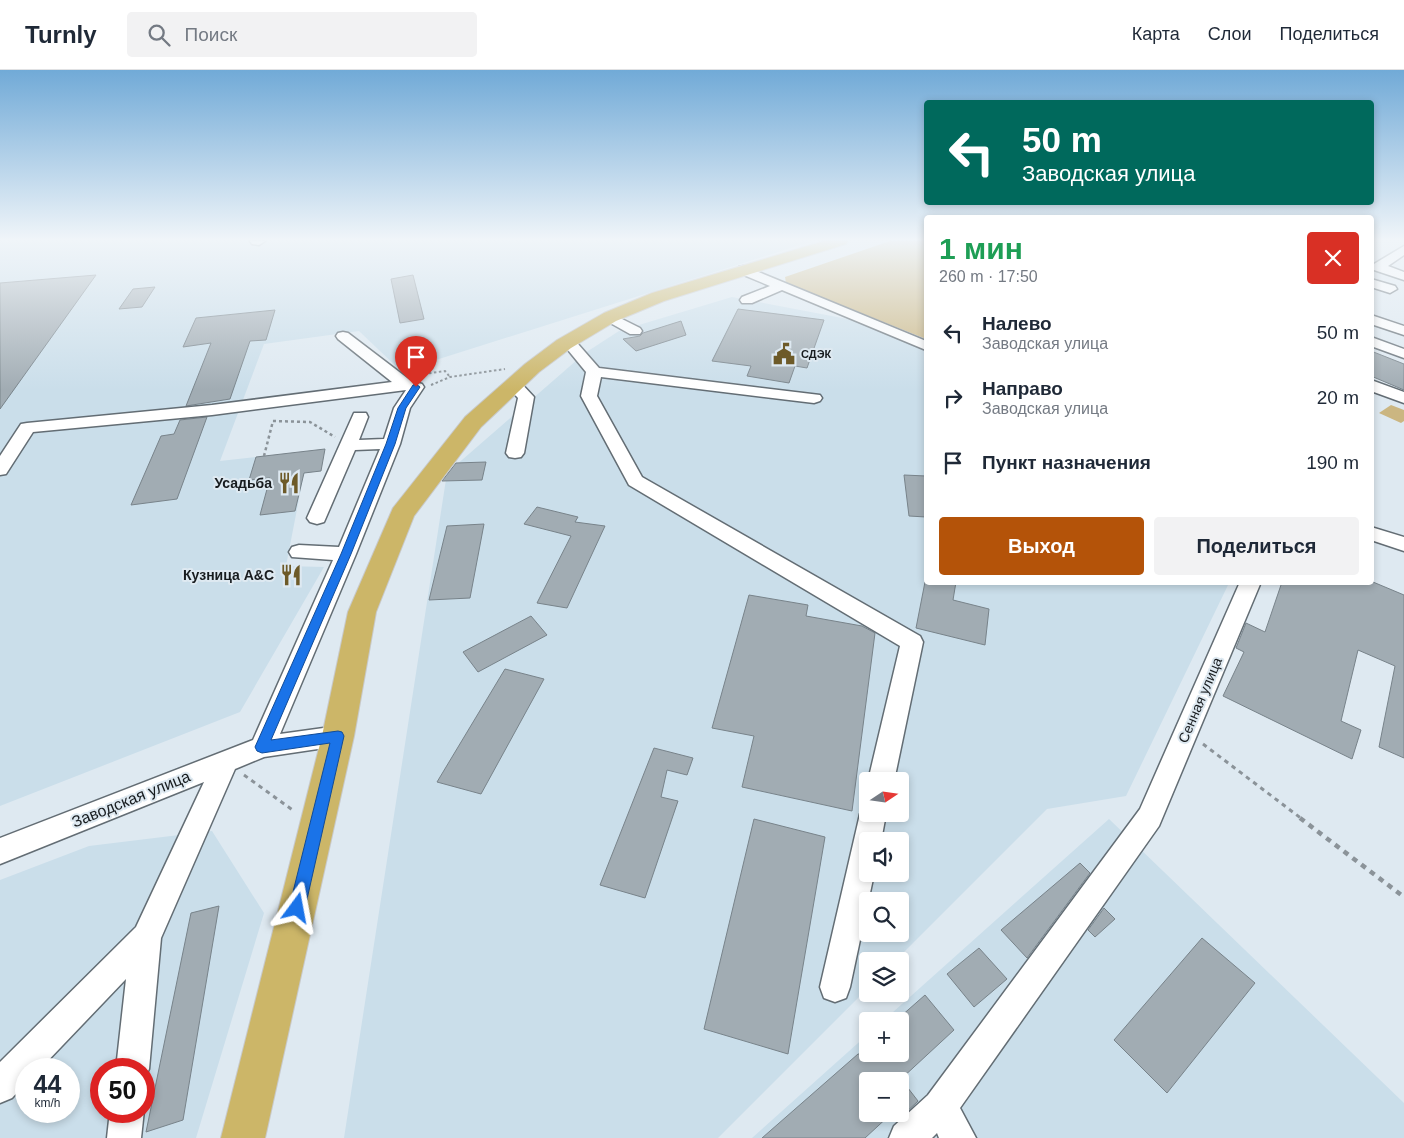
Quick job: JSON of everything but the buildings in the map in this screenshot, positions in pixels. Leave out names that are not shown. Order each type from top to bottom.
[{"type":"main road","points":[[243,1138],[338,736],[362,612],[402,514],[510,377],[610,317],[678,291]]},
{"type":"street","points":[[747,300],[776,291]]},
{"type":"street","points":[[797,291],[924,345]]},
{"type":"street","points":[[610,317],[635,330]]},
{"type":"street","points":[[1374,321],[1404,331]]},
{"type":"street","points":[[343,336],[411,388]]},
{"type":"street","points":[[1374,342],[1404,354]]},
{"type":"street","points":[[564,344],[573,348],[594,372],[814,398]]},
{"type":"street","points":[[594,372],[589,396],[635,482],[912,642],[883,772]]},
{"type":"street","points":[[510,377],[526,397],[515,452]]},
{"type":"street","points":[[1374,385],[1404,398]]},
{"type":"street","points":[[0,470],[27,428],[411,388]]},
{"type":"street","points":[[262,747],[346,554],[391,444],[402,408],[411,388]]},
{"type":"street","points":[[317,518],[360,417]]},
{"type":"street","points":[[348,445],[391,444]]},
{"type":"street","points":[[1374,533],[1404,544]]},
{"type":"street","points":[[299,552],[346,554]]},
{"type":"street","name":"Сенная улица","points":[[906,1138],[940,1107],[1150,817],[1250,585]]},
{"type":"street","name":"Заводская улица","points":[[0,851],[262,747],[338,736]]},
{"type":"street","points":[[133,1058],[146,937],[226,761]]},
{"type":"street","points":[[835,987],[872,822]]},
{"type":"street","points":[[0,1086],[146,937]]},
{"type":"street","points":[[940,1107],[960,1138]]},
{"type":"street","points":[[124,1138],[126,1123]]},
{"type":"path","points":[[411,388],[450,376],[510,377]]},
{"type":"path","points":[[264,456],[278,401]]},
{"type":"path","points":[[273,421],[310,422],[348,445]]},
{"type":"path","points":[[1187,731],[1404,897]]},
{"type":"path","points":[[226,761],[297,813]]},
{"type":"shaded area","points":[[0,291],[655,291],[401,371],[359,331],[264,344],[220,461],[264,456],[321,471],[304,473],[286,566],[324,567],[240,712],[0,806]]},
{"type":"shaded area","points":[[806,291],[924,291],[924,338]]},
{"type":"shaded area","points":[[732,297],[858,321],[924,350],[924,585],[1228,585],[1126,796],[1047,809],[904,952],[859,952],[859,997],[718,1138],[344,1138],[447,473],[585,353],[619,331]]},
{"type":"shaded area","points":[[1391,405],[1404,410],[1404,421],[1401,423],[1379,413]]},
{"type":"shaded area","points":[[1109,819],[1404,1103],[1404,1138],[752,1138],[859,1042],[859,1062],[909,1062],[909,1012],[893,1012],[904,1002],[909,1002],[909,998]]},
{"type":"shaded area","points":[[212,831],[264,913],[196,1138],[0,1138],[0,880],[89,846]]},
{"type":"place","name":"СДЭК","points":[[784,354]]},
{"type":"place","name":"Усадьба","points":[[289,483]]},
{"type":"place","name":"Кузница А&С","points":[[291,575]]},
{"type":"route","points":[[297,908],[338,736],[262,747],[346,554],[391,444],[402,408],[416,387]]}]
